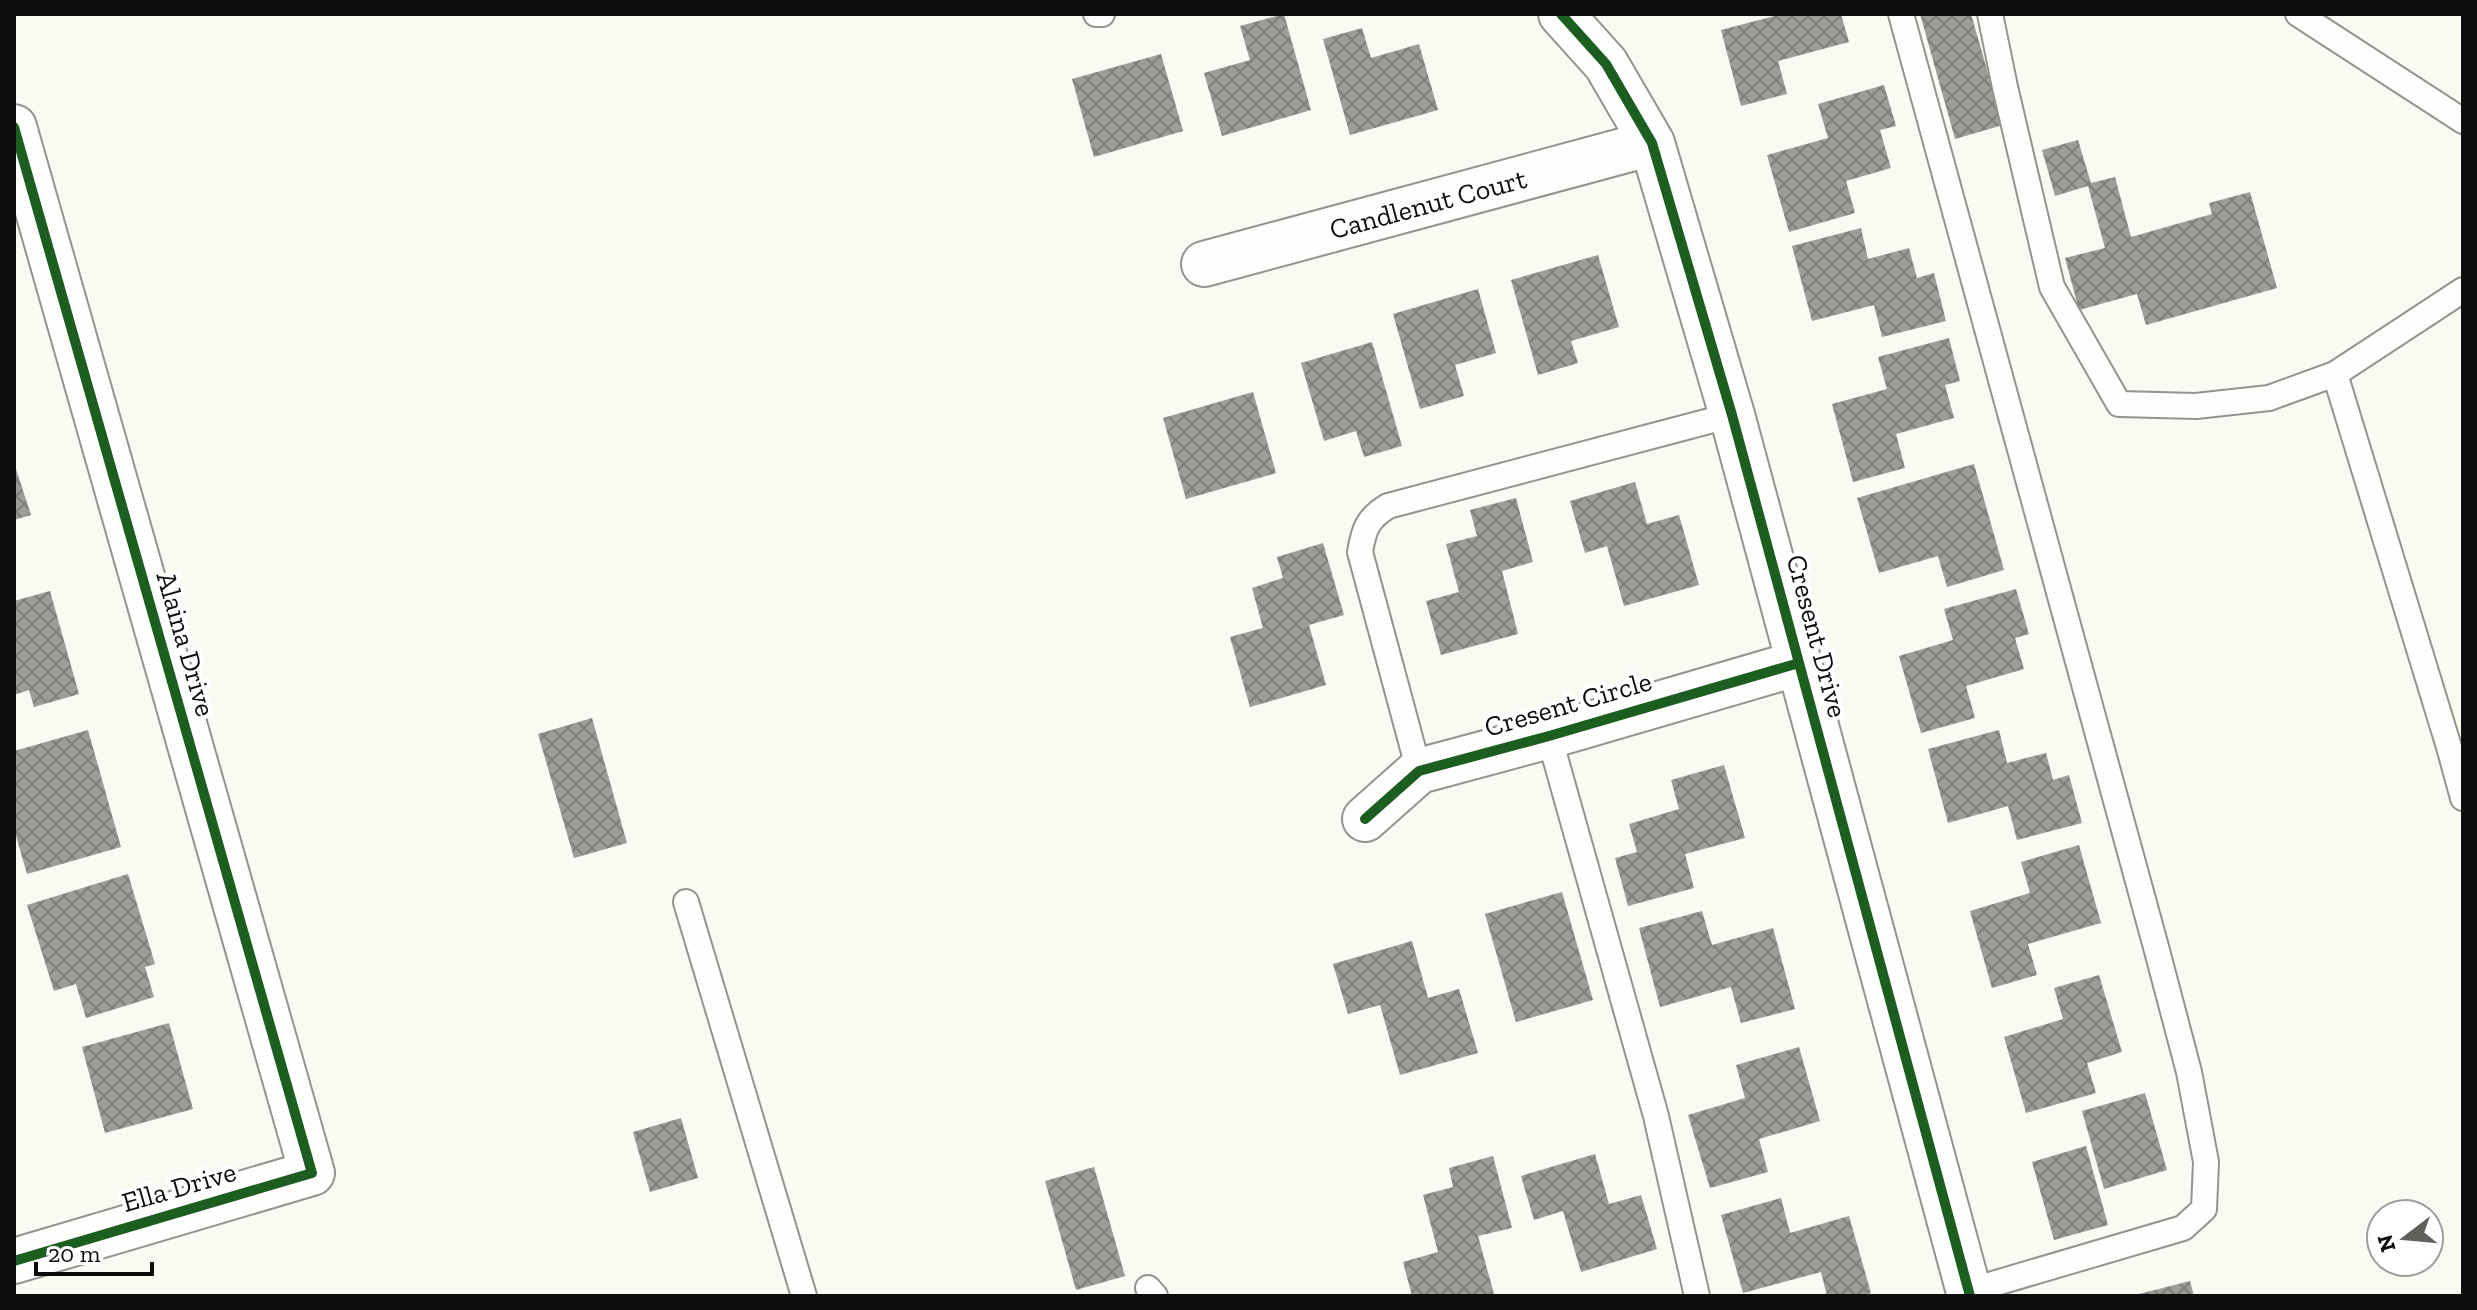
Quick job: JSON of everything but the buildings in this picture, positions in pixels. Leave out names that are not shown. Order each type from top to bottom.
[{"type":"street","name":"Cresent Drive","points":[[1561,14],[1606,64],[1652,143],[1732,415],[1970,1294]]},
{"type":"street","name":"Alaina Drive","points":[[14,127],[312,1173]]},
{"type":"street","name":"Candlenut Court","points":[[1204,264],[1652,143]]},
{"type":"street","name":"Cresent Circle","points":[[1365,819],[1419,771],[1799,663]]},
{"type":"street","name":"Ella Drive","points":[[14,1261],[312,1173]]},
{"type":"lane","points":[[1901,14],[2189,1072],[2206,1162],[2204,1209],[2183,1228],[1970,1294]]},
{"type":"lane","points":[[1990,14],[2052,287],[2119,404],[2196,406],[2269,398],[2335,374],[2463,290]]},
{"type":"lane","points":[[2298,14],[2463,121]]},
{"type":"lane","points":[[2335,374],[2463,798]]},
{"type":"lane","points":[[1419,771],[1360,552],[1364,531],[1374,515],[1388,506],[1732,415]]},
{"type":"lane","points":[[1549,736],[1656,1116],[1697,1296]]},
{"type":"lane","points":[[686,902],[804,1296]]},
{"type":"cycle path","points":[[1561,14],[1606,64],[1652,143],[1732,415],[1970,1296]]},
{"type":"cycle path","points":[[14,127],[312,1173],[14,1261]]},
{"type":"cycle path","points":[[1365,819],[1419,771],[1799,663]]}]
